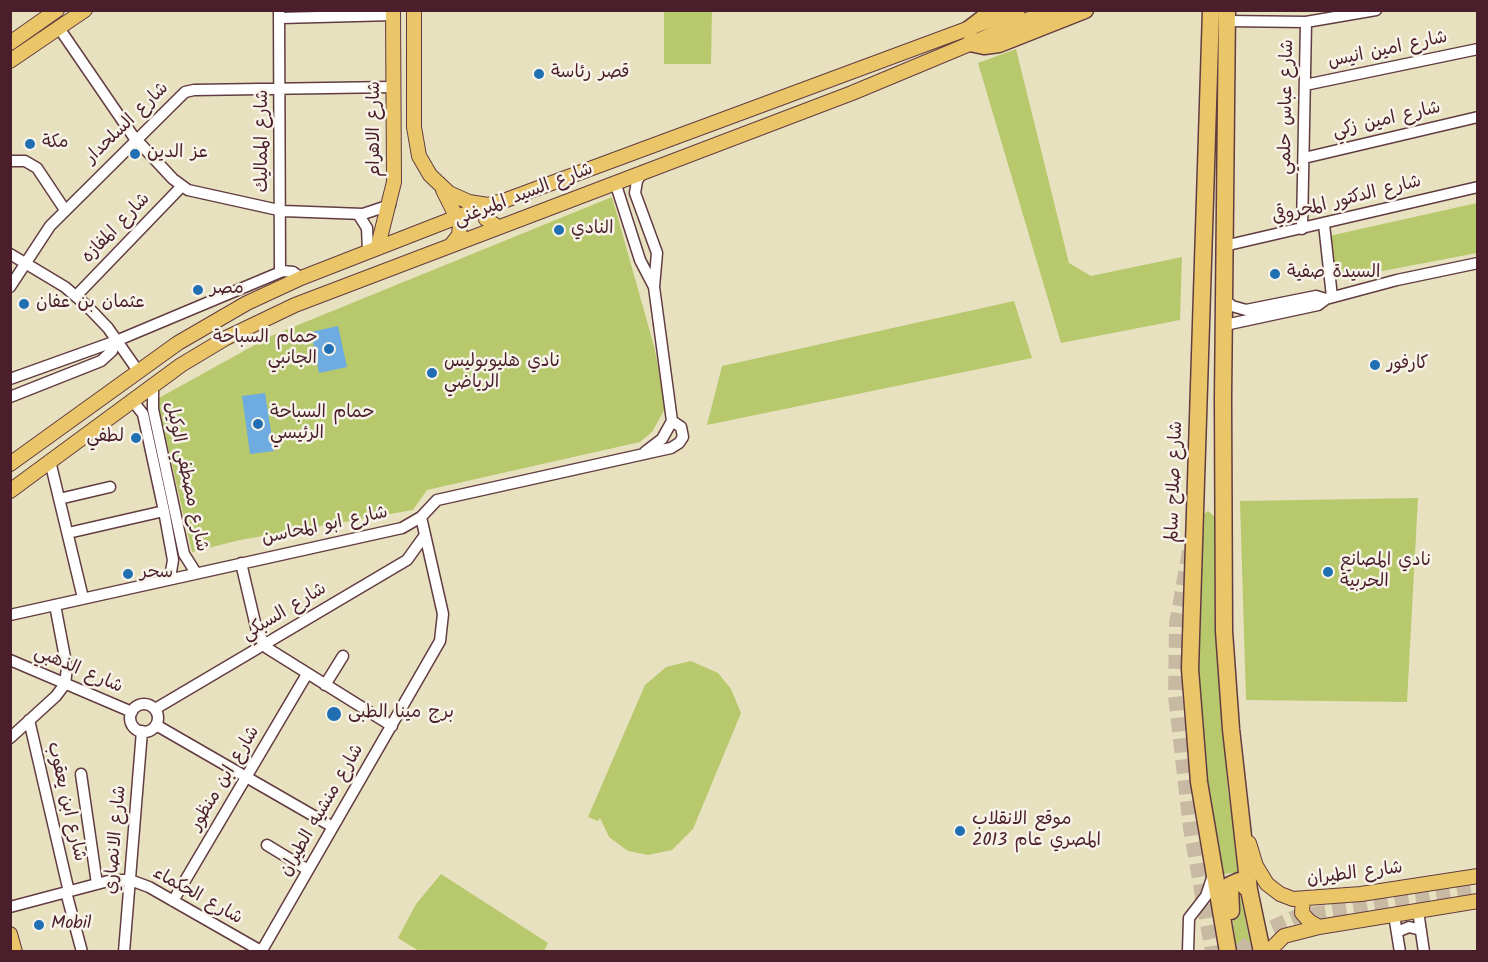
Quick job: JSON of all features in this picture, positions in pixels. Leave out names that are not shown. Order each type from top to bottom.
[{"type":"highway","name":"شارع السيد الميرغنى","points":[[962,39],[994,10]]},
{"type":"highway","name":"شارع السيد الميرغنى","points":[[962,39],[984,46],[999,44],[1085,10]]},
{"type":"highway","name":"شارع صلاح سالم","points":[[1211,10],[1196,499],[1190,600],[1191,692],[1199,782],[1228,950]]},
{"type":"highway","points":[[1227,16],[1223,499],[1227,680],[1250,890],[1262,951]]},
{"type":"highway","points":[[1196,499],[1223,499]]},
{"type":"highway","points":[[1228,950],[1232,922],[1229,887],[1239,881],[1250,890]]},
{"type":"main road","points":[[10,61],[85,10]]},
{"type":"main road","points":[[414,10],[415,137],[422,162],[441,187],[458,216],[460,231],[452,244]]},
{"type":"main road","points":[[962,39],[1018,10]]},
{"type":"main road","points":[[962,39],[1051,10]]},
{"type":"main road","points":[[10,43],[48,12]]},
{"type":"main road","name":"شارع الاهرام","points":[[373,248],[390,205],[394,182],[393,13]]},
{"type":"main road","name":"شارع السيد الميرغنى","points":[[10,490],[153,384],[199,354],[256,323],[345,285],[845,95],[962,39]]},
{"type":"main road","name":"شارع السيد الميرغنى","points":[[10,464],[138,371],[207,325],[301,278],[488,205],[962,39]]},
{"type":"main road","points":[[441,187],[463,200],[488,205],[486,219],[498,227]]},
{"type":"main road","name":"شارع الطيران","points":[[1243,826],[1257,866],[1268,884],[1286,897],[1304,899],[1478,876]]},
{"type":"main road","points":[[1304,899],[1302,913],[1319,927]]},
{"type":"main road","points":[[1268,951],[1284,936],[1319,927],[1478,901]]},
{"type":"main road","points":[[10,934],[15,951]]},
{"type":"street","points":[[1227,16],[1306,22],[1372,11]]},
{"type":"street","points":[[279,14],[393,13]]},
{"type":"street","name":"شارع المماليك","points":[[279,14],[280,272]]},
{"type":"street","name":"شارع عباس حلمي","points":[[1302,229],[1306,22]]},
{"type":"street","points":[[59,28],[136,139],[182,186],[195,193],[280,211],[357,214],[375,212],[390,205]]},
{"type":"street","name":"شارع امين انيس","points":[[1305,85],[1478,49]]},
{"type":"street","name":"شارع السلحدار","points":[[10,287],[40,239],[65,210],[177,98],[189,91],[393,87]]},
{"type":"street","name":"شارع امين زكي","points":[[1304,158],[1478,117]]},
{"type":"street","points":[[10,161],[25,161],[37,168],[65,210]]},
{"type":"street","points":[[643,171],[636,181],[635,193],[656,248],[654,286],[672,422],[667,440],[682,441],[681,427],[672,422]]},
{"type":"street","points":[[615,182],[640,260],[654,286]]},
{"type":"street","name":"شارع المفازه","points":[[76,296],[182,186]]},
{"type":"street","name":"شارع الدكتور المحروقي","points":[[1224,246],[1478,187]]},
{"type":"street","points":[[357,214],[367,228],[373,248]]},
{"type":"street","points":[[1324,224],[1329,298]]},
{"type":"street","points":[[10,254],[76,296],[98,317],[138,371]]},
{"type":"street","points":[[1225,325],[1318,304],[1329,298],[1397,280],[1478,263]]},
{"type":"street","points":[[10,379],[116,341],[280,272],[291,271],[301,278]]},
{"type":"street","points":[[1224,299],[1236,308],[1246,310],[1316,296],[1329,298]]},
{"type":"street","points":[[10,397],[97,362],[109,355],[116,341]]},
{"type":"street","points":[[92,349],[97,362]]},
{"type":"street","name":"شارع مصطفي الوكيل","points":[[153,384],[153,409],[184,554],[196,573]]},
{"type":"street","name":"شارع مصطفي الوكيل","points":[[132,400],[143,414],[173,560],[171,578]]},
{"type":"street","name":"شارع ابو المحاسن","points":[[10,615],[402,528],[421,517],[437,500],[638,455],[667,440]]},
{"type":"street","points":[[50,461],[83,598]]},
{"type":"street","points":[[59,499],[110,487]]},
{"type":"street","points":[[68,533],[164,511]]},
{"type":"street","name":"شارع منشيه الطيران","points":[[261,951],[438,648],[443,628],[443,614],[421,517]]},
{"type":"street","name":"شارع السبكي","points":[[155,709],[407,560],[425,536]]},
{"type":"street","points":[[242,562],[257,631],[264,645],[273,654],[392,726]]},
{"type":"street","points":[[10,738],[65,684],[67,669],[55,605]]},
{"type":"street","points":[[325,685],[343,656]]},
{"type":"street","name":"شارع الذهبي","points":[[10,660],[132,712]]},
{"type":"street","name":"شارع ابن منظور","points":[[173,901],[307,674]]},
{"type":"street","points":[[145,704],[155,709],[158,718],[149,731],[142,731],[131,723],[132,712],[137,706],[145,704]]},
{"type":"street","name":"شارع ابن يعقوب","points":[[29,720],[82,951]]},
{"type":"street","points":[[156,724],[333,827]]},
{"type":"street","name":"شارع الانصاري","points":[[124,951],[142,731]]},
{"type":"street","points":[[81,774],[97,884]]},
{"type":"street","points":[[267,845],[308,870]]},
{"type":"street","points":[[1188,951],[1189,918],[1206,896],[1214,872]]},
{"type":"street","name":"شارع الحكماء","points":[[10,907],[118,879],[130,880],[173,901],[261,951]]},
{"type":"street","points":[[1418,911],[1425,951]]},
{"type":"street","points":[[1394,915],[1400,951]]},
{"type":"street","points":[[1397,932],[1409,927],[1421,930]]},
{"type":"green space","points":[[664,11],[712,11],[711,64],[664,64]]},
{"type":"green space","points":[[1016,49],[1069,263],[1091,276],[1182,257],[1180,320],[1061,343],[978,63]]},
{"type":"green space","name":"نادي هليوبوليس الرياضي","points":[[612,197],[654,346],[666,407],[652,432],[640,442],[427,490],[413,510],[240,540],[192,552],[157,399],[271,336]]},
{"type":"green space","points":[[1477,203],[1477,253],[1335,280],[1329,236]]},
{"type":"green space","points":[[1014,301],[1032,358],[707,425],[722,366]]},
{"type":"green space","name":"نادي المصانع الحربية","points":[[1418,498],[1407,702],[1246,700],[1240,501]]},
{"type":"green space","points":[[1208,511],[1215,517],[1216,620],[1222,716],[1228,791],[1241,872],[1222,874],[1209,800],[1199,708],[1194,621],[1200,517]]},
{"type":"green space","points":[[691,661],[718,673],[731,689],[741,713],[693,829],[672,850],[648,855],[628,851],[609,837],[600,818],[598,821],[588,817],[645,685],[666,667]]},
{"type":"green space","points":[[441,874],[548,943],[544,951],[419,951],[398,938],[416,904]]},
{"type":"green space","points":[[1239,890],[1252,951],[1236,951],[1230,892]]},
{"type":"water","name":"حمام السباحة الجانبي","points":[[338,326],[347,367],[319,373],[311,332]]},
{"type":"water","name":"حمام السباحة الرئيسي","points":[[265,393],[274,451],[250,454],[242,396]]},
{"type":"tunnel","points":[[1189,551],[1176,624],[1175,696],[1190,828],[1212,952]]},
{"type":"tunnel","points":[[1239,952],[1259,933],[1295,917],[1478,887]]},
{"type":"place","name":"قصر رئاسة","points":[[539,74]]},
{"type":"place","name":"مكة","points":[[30,144]]},
{"type":"place","name":"عز الدين","points":[[135,154]]},
{"type":"place","name":"النادي","points":[[559,230]]},
{"type":"place","name":"السيدة صفية","points":[[1275,274]]},
{"type":"place","name":"مصر","points":[[198,290]]},
{"type":"place","name":"عثمان بن عفان","points":[[24,304]]},
{"type":"place","name":"حمام السباحة الجانبي","points":[[329,349]]},
{"type":"place","name":"كارفور","points":[[1375,365]]},
{"type":"place","name":"نادي هليوبوليس الرياضي","points":[[432,373]]},
{"type":"place","name":"حمام السباحة الرئيسي","points":[[258,424]]},
{"type":"place","name":"لطفي","points":[[136,438]]},
{"type":"place","name":"نادي المصانع الحربية","points":[[1328,572]]},
{"type":"place","name":"سحر","points":[[128,574]]},
{"type":"place","name":"برج مينا الطبى","points":[[334,714]]},
{"type":"place","name":"موقع الانقلاب المصري عام 2013","points":[[960,831]]},
{"type":"place","name":"Mobil","points":[[39,925]]}]
